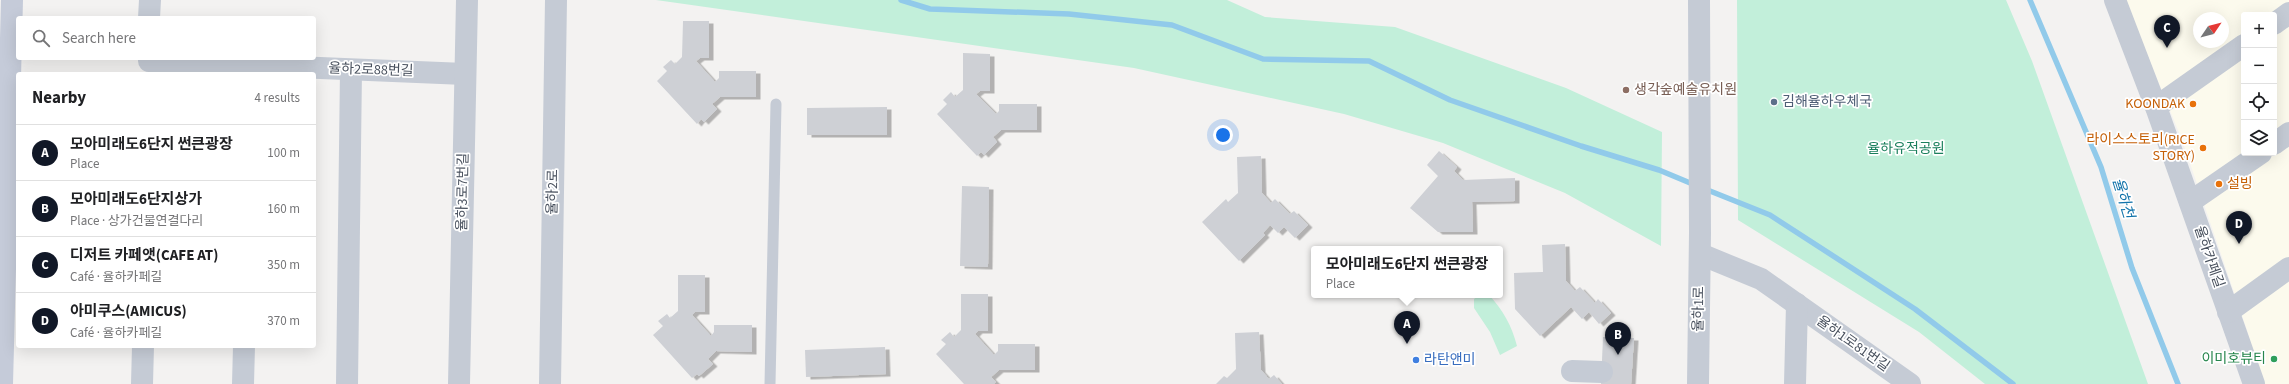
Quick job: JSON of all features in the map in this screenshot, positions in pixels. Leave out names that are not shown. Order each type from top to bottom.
[{"type":"main road","points":[[2,384],[12,0]]},
{"type":"street","points":[[149,16],[150,0]]},
{"type":"street","name":"율하3로7번길","points":[[459,384],[467,0]]},
{"type":"street","name":"율하2로","points":[[550,384],[556,0]]},
{"type":"street","name":"율하1로","points":[[1698,384],[1700,244],[1699,0]]},
{"type":"street","name":"율하카페길","points":[[2122,3],[2156,106],[2254,384]]},
{"type":"street","points":[[2277,22],[2289,13]]},
{"type":"street","points":[[2156,106],[2241,47]]},
{"type":"street","name":"율하2로88번길","points":[[149,64],[252,70],[351,70],[465,74]]},
{"type":"street","points":[[347,384],[351,70]]},
{"type":"street","points":[[2277,142],[2289,133]]},
{"type":"street","points":[[2190,202],[2257,156]]},
{"type":"street","name":"율하1로81번길","points":[[1700,244],[1761,279],[1910,384]]},
{"type":"street","points":[[2228,312],[2289,268]]},
{"type":"street","name":"율하1로81번길","points":[[1795,384],[1797,304]]},
{"type":"street","points":[[142,384],[143,348]]},
{"type":"street","points":[[243,384],[244,348]]},
{"type":"street","points":[[1572,371],[1602,372]]},
{"type":"lane","points":[[770,384],[776,104]]},
{"type":"shaded area","points":[[2125,0],[2289,0],[2289,384],[2263,384],[2248,333],[2182,140]]},
{"type":"green space","points":[[656,0],[1227,0],[1265,17],[1395,27],[1566,88],[1662,132],[1661,246],[1565,193],[1443,143],[1344,114],[1134,68]]},
{"type":"green space","name":"율하유적공원","points":[[1737,0],[2006,0],[2032,61],[2148,384],[1985,384],[1919,332],[1738,220]]},
{"type":"green space","points":[[1492,298],[1503,312],[1517,346],[1500,355],[1490,332],[1474,308],[1474,299]]},
{"type":"building","points":[[683,21],[709,21],[709,58],[700,58],[696,61],[715,82],[719,78],[719,71],[756,71],[756,97],[720,97],[712,104],[717,109],[704,122],[701,119],[697,124],[657,81],[667,71],[663,67],[671,60],[675,64],[682,57]]},
{"type":"building","points":[[963,53],[990,54],[990,91],[980,91],[976,94],[996,114],[999,111],[999,104],[1037,104],[1037,130],[1001,130],[993,137],[997,142],[984,155],[981,152],[977,156],[937,114],[947,104],[943,100],[951,92],[955,97],[963,90]]},
{"type":"building","points":[[887,107],[887,135],[807,135],[807,108]]},
{"type":"building","points":[[1439,151],[1457,167],[1454,171],[1463,180],[1515,178],[1515,201],[1472,202],[1473,232],[1438,232],[1410,208],[1438,176],[1427,165]]},
{"type":"building","points":[[1261,156],[1262,193],[1271,203],[1275,199],[1290,214],[1294,211],[1308,225],[1295,238],[1284,227],[1278,233],[1270,225],[1263,233],[1265,235],[1239,261],[1202,222],[1226,199],[1228,202],[1238,193],[1237,157]]},
{"type":"building","points":[[962,186],[989,187],[988,267],[960,266]]},
{"type":"building","points":[[1565,244],[1566,281],[1575,291],[1580,287],[1595,303],[1598,299],[1611,313],[1599,324],[1589,312],[1582,319],[1571,307],[1540,336],[1515,309],[1514,273],[1543,272],[1542,245]]},
{"type":"building","points":[[678,275],[705,275],[705,312],[695,312],[692,315],[711,336],[714,332],[714,325],[752,325],[752,352],[716,351],[708,359],[713,364],[699,376],[697,374],[692,378],[653,335],[663,326],[658,321],[667,314],[670,318],[678,311]]},
{"type":"building","points":[[961,294],[988,294],[988,331],[978,331],[975,334],[994,355],[998,351],[998,344],[1035,344],[1035,370],[999,370],[991,377],[996,382],[994,384],[964,384],[936,354],[946,344],[941,340],[950,332],[954,337],[961,330]]},
{"type":"building","points":[[1259,332],[1261,370],[1269,379],[1274,375],[1282,384],[1216,384],[1224,376],[1227,378],[1236,369],[1235,333]]},
{"type":"building","points":[[1603,337],[1634,338],[1631,384],[1601,384]]},
{"type":"building","points":[[885,347],[886,374],[806,377],[805,350]]},
{"type":"waterway","points":[[901,0],[930,9],[1069,14],[1172,25],[1263,59],[1369,61],[1450,100],[1581,146],[1659,170],[1695,185]]},
{"type":"waterway","name":"율하천","points":[[2030,0],[2101,167],[2132,268],[2178,384]]},
{"type":"waterway","points":[[1705,189],[1770,215],[1915,309],[2013,384]]},
{"type":"place","name":"디저트 카페앳(CAFE AT)","points":[[2167,48]]},
{"type":"place","name":"생각숲예술유치원","points":[[1626,90]]},
{"type":"place","name":"김해율하우체국","points":[[1774,102]]},
{"type":"place","name":"KOONDAK","points":[[2193,104]]},
{"type":"place","name":"라이스스토리(RICE STORY)","points":[[2203,148]]},
{"type":"place","name":"설빙","points":[[2219,184]]},
{"type":"place","name":"아미쿠스(AMICUS)","points":[[2239,244]]},
{"type":"place","name":"모아미래도6단지 썬큰광장","points":[[1407,344]]},
{"type":"place","name":"모아미래도6단지상가","points":[[1618,355]]},
{"type":"place","name":"이미호뷰티","points":[[2274,359]]},
{"type":"place","name":"라탄앤미","points":[[1416,360]]}]
